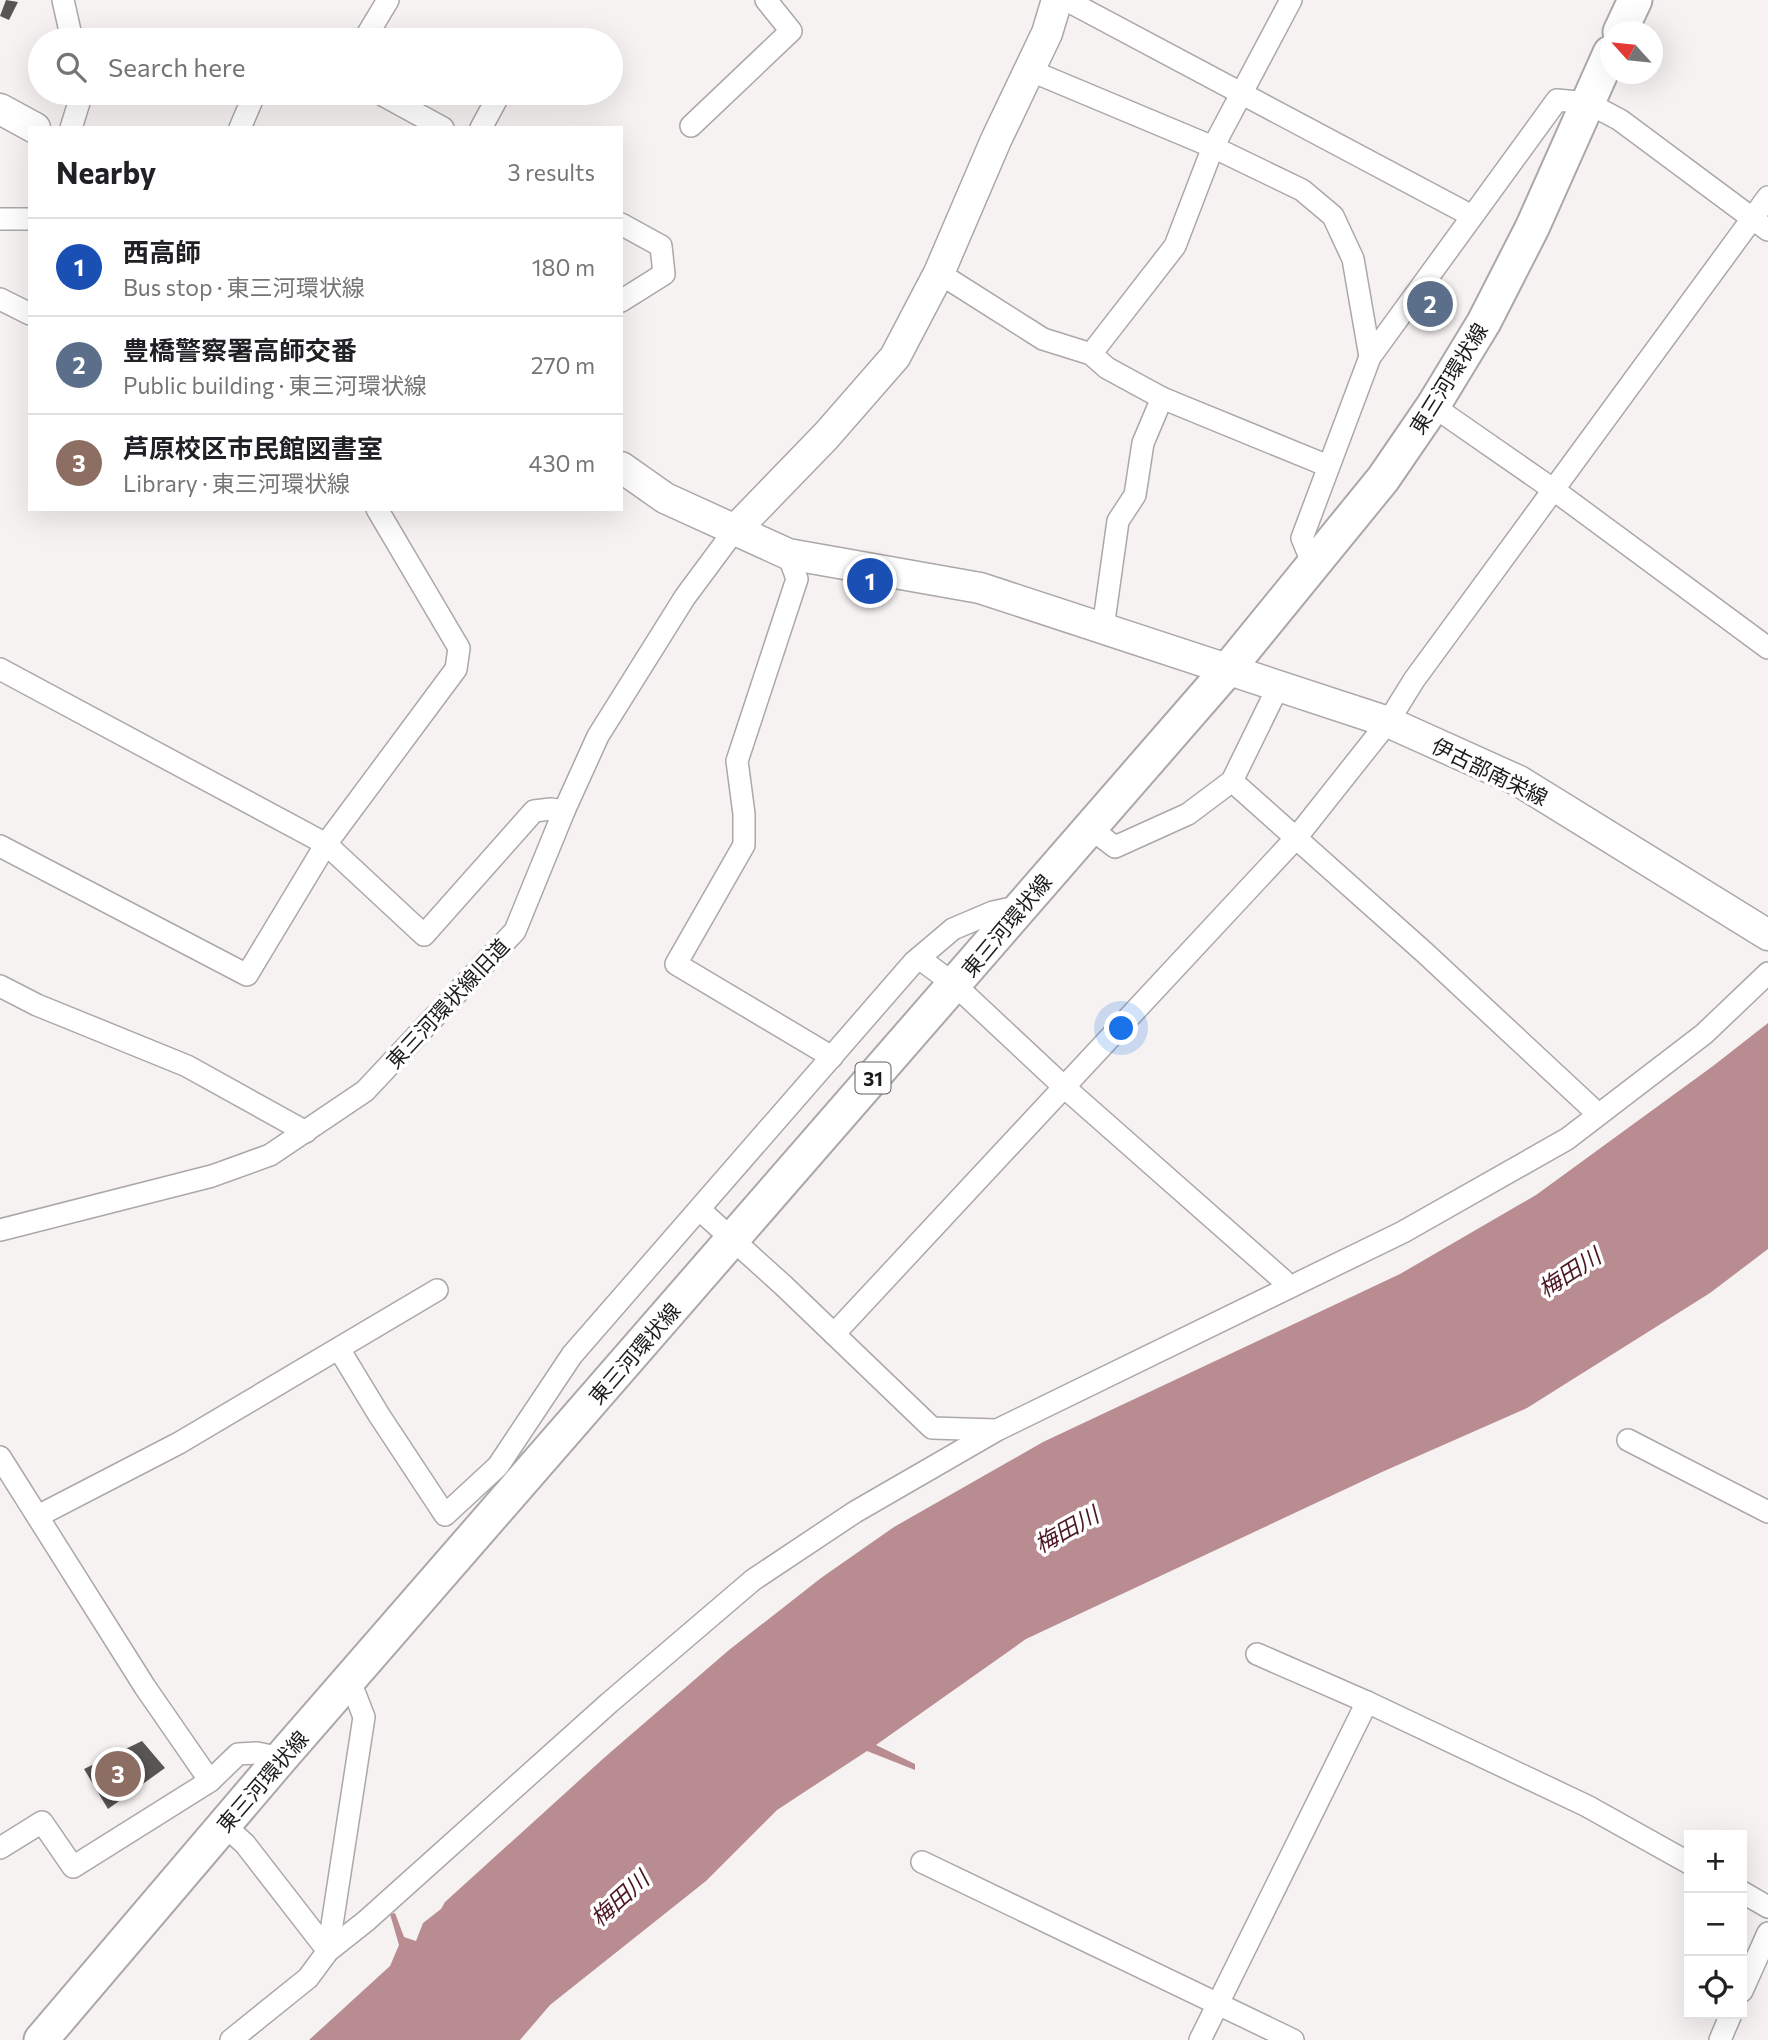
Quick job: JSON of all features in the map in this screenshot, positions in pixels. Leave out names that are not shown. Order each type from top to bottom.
[{"type":"main road","points":[[734,531],[895,357],[939,273],[996,140],[1047,33],[1058,0]]},
{"type":"main road","points":[[1625,21],[1635,0]]},
{"type":"main road","name":"東三河環状線","points":[[41,2040],[281,1758],[1229,668],[1383,479],[1433,406],[1484,322],[1532,228],[1600,77]]},
{"type":"main road","points":[[0,109],[31,126]]},
{"type":"main road","points":[[623,468],[665,498],[788,554],[980,588],[1229,668]]},
{"type":"main road","name":"伊古部南栄線","points":[[1229,668],[1278,687],[1388,722],[1519,781],[1768,934]]},
{"type":"street","points":[[63,0],[69,28]]},
{"type":"street","points":[[691,126],[791,31],[766,0]]},
{"type":"street","points":[[1066,0],[1472,216]]},
{"type":"street","points":[[1091,354],[1175,246],[1213,147],[1292,0]]},
{"type":"street","points":[[368,28],[377,5]]},
{"type":"street","points":[[1029,70],[1213,147],[1302,190],[1333,216],[1353,259],[1370,357]]},
{"type":"street","points":[[1313,565],[1301,538],[1370,357],[1557,100],[1588,103],[1620,120],[1760,224]]},
{"type":"street","points":[[72,126],[78,105]]},
{"type":"street","points":[[245,126],[251,105]]},
{"type":"street","points":[[401,105],[439,126]]},
{"type":"street","points":[[482,126],[493,105]]},
{"type":"street","points":[[834,1334],[1296,838],[1388,722],[1414,680],[1554,490],[1760,224],[1768,197]]},
{"type":"street","points":[[0,219],[28,219]]},
{"type":"street","points":[[623,225],[662,246],[664,274],[623,300]]},
{"type":"street","points":[[939,273],[1043,339],[1091,354],[1107,368],[1161,398],[1328,467]]},
{"type":"street","points":[[0,299],[28,313]]},
{"type":"street","points":[[1103,628],[1118,521],[1135,495],[1143,443],[1161,398]]},
{"type":"street","points":[[1433,406],[1554,490],[1768,648]]},
{"type":"street","points":[[0,846],[247,975],[326,844],[456,669],[459,648],[378,511]]},
{"type":"street","name":"東三河環状線旧道","points":[[0,1230],[212,1176],[270,1155],[365,1091],[515,931],[598,736],[685,597],[734,531]]},
{"type":"street","points":[[788,554],[797,579],[737,761],[744,814],[744,845],[676,964],[832,1057]]},
{"type":"street","points":[[0,668],[326,844],[424,935],[534,811],[564,811]]},
{"type":"street","points":[[1090,828],[1115,847],[1188,814],[1231,781],[1278,687]]},
{"type":"street","points":[[1231,781],[1424,952],[1598,1114]]},
{"type":"street","points":[[339,1349],[445,1515],[498,1466],[572,1354],[919,958],[953,929],[993,912],[1021,906]]},
{"type":"street","points":[[919,958],[955,985],[1063,1086],[1283,1280],[1285,1287]]},
{"type":"street","points":[[231,2040],[308,1978],[328,1951],[366,1921],[608,1703],[753,1580],[855,1512],[997,1430],[1415,1225],[1567,1139],[1704,1034],[1768,973]]},
{"type":"street","points":[[0,986],[187,1066],[306,1132]]},
{"type":"street","points":[[700,1210],[784,1286],[932,1428],[997,1430]]},
{"type":"street","points":[[38,1516],[179,1443],[437,1290]]},
{"type":"street","points":[[1628,1440],[1768,1512]]},
{"type":"street","points":[[0,1457],[145,1687],[210,1781]]},
{"type":"street","points":[[1257,1654],[1367,1702],[1587,1806],[1684,1860]]},
{"type":"street","points":[[328,1951],[364,1717],[350,1681]]},
{"type":"street","points":[[1200,2040],[1367,1702]]},
{"type":"street","points":[[0,1848],[42,1822],[73,1867],[210,1781],[238,1754],[257,1753],[281,1758]]},
{"type":"street","points":[[224,1825],[245,1844],[328,1951]]},
{"type":"street","points":[[922,1862],[1293,2040]]},
{"type":"street","points":[[1744,1893],[1768,1907]]},
{"type":"street","points":[[1747,1980],[1768,1933]]},
{"type":"street","points":[[1720,2040],[1729,2019]]},
{"type":"water","name":"梅田川","points":[[1768,1023],[1768,1249],[1710,1293],[1527,1408],[1382,1472],[1026,1639],[876,1745],[915,1764],[915,1770],[867,1751],[777,1810],[706,1881],[550,2005],[520,2040],[309,2040],[390,1966],[399,1945],[390,1914],[395,1913],[404,1937],[416,1941],[423,1923],[605,1757],[729,1650],[821,1578],[894,1527],[1043,1442],[1400,1274],[1536,1195]]},
{"type":"building","points":[[6,0],[18,2],[9,20],[0,16]]},
{"type":"building","points":[[142,1741],[165,1768],[108,1809],[84,1769]]},
{"type":"place","name":"豊橋警察署高師交番","points":[[1430,304]]},
{"type":"place","name":"西高師","points":[[870,581]]},
{"type":"place","name":"芦原校区市民館図書室","points":[[118,1774]]}]
